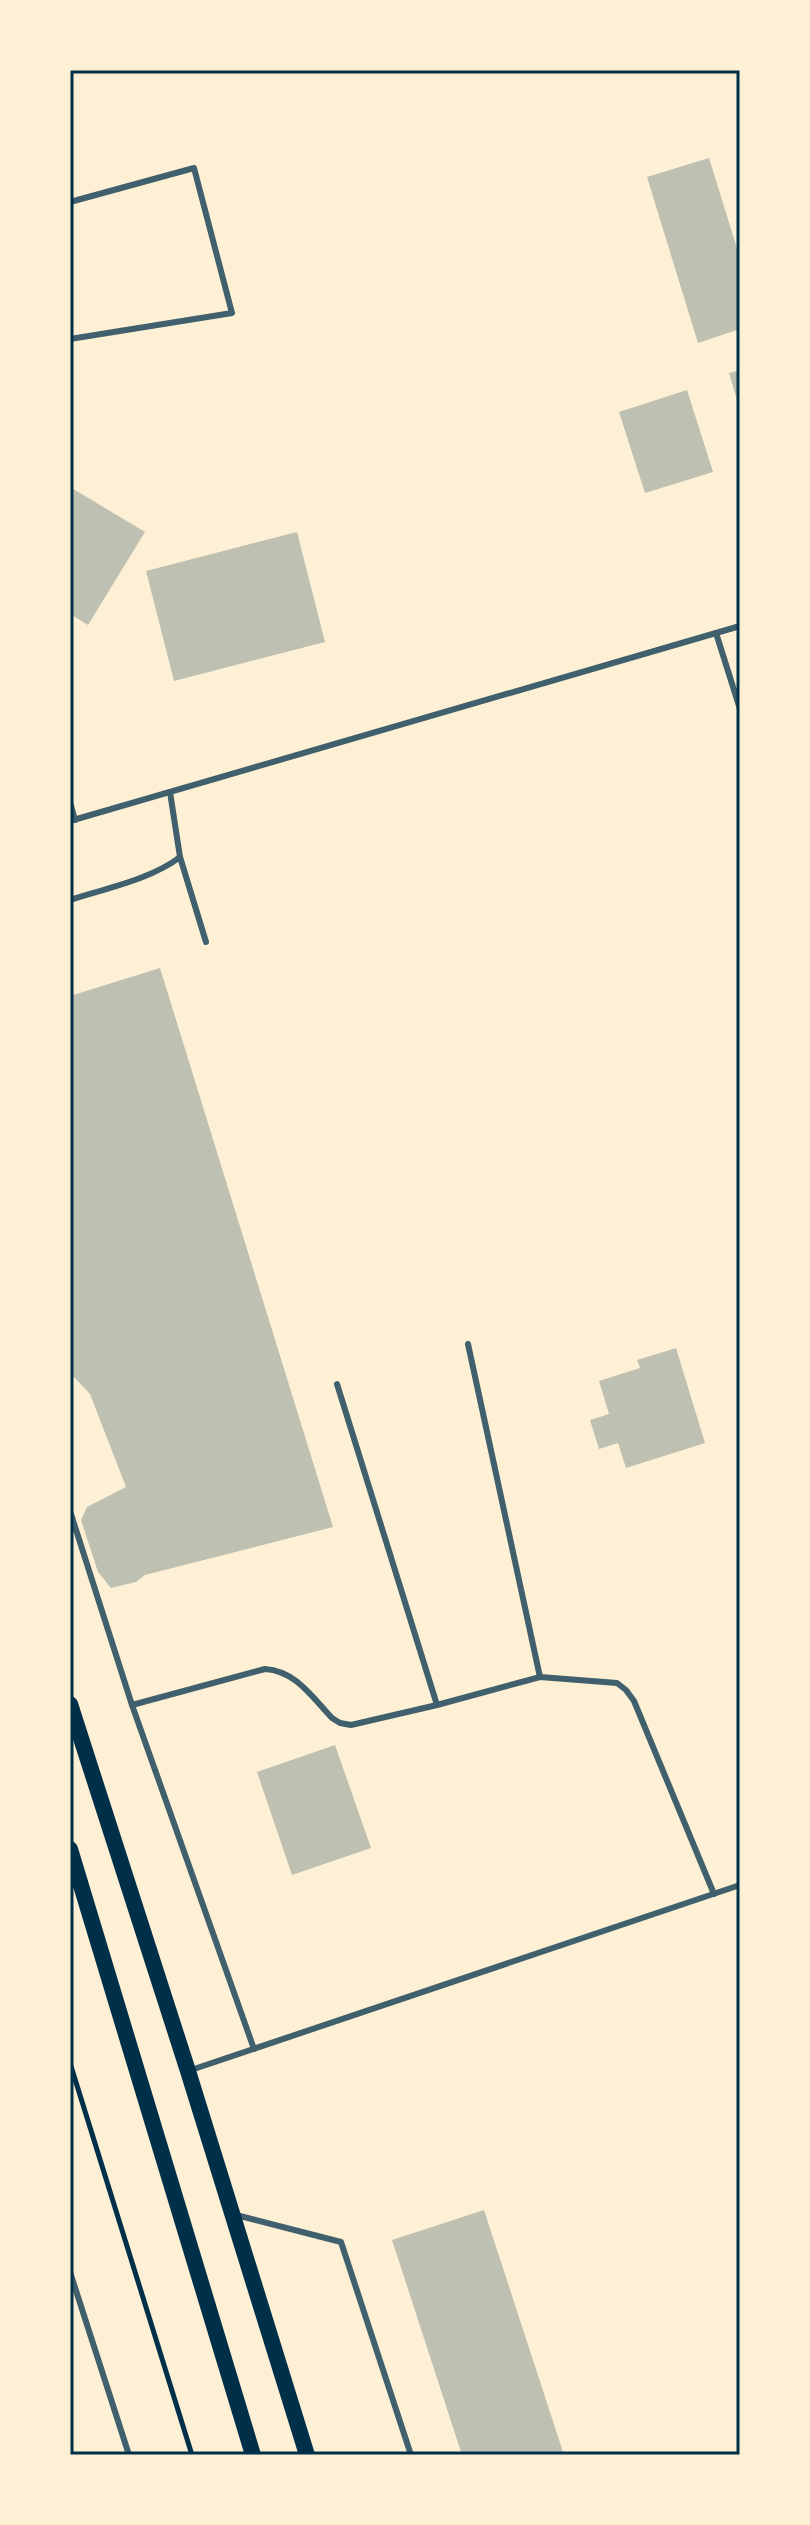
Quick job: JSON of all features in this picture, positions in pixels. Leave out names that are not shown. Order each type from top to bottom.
[{"type":"main road","points":[[70,1704],[307,2455]]},
{"type":"main road","points":[[70,1849],[253,2455]]},
{"type":"lane","points":[[70,202],[194,168],[232,313],[70,339]]},
{"type":"lane","points":[[70,802],[73,820],[740,626]]},
{"type":"lane","points":[[716,633],[740,709]]},
{"type":"lane","points":[[170,792],[180,857],[206,942]]},
{"type":"lane","points":[[70,900],[169,866],[180,857]]},
{"type":"lane","points":[[468,1344],[540,1677]]},
{"type":"lane","points":[[337,1384],[437,1705]]},
{"type":"lane","points":[[70,1511],[132,1705],[254,2049]]},
{"type":"lane","points":[[132,1705],[265,1669],[280,1670],[292,1676],[340,1723],[351,1725],[540,1677],[617,1683],[634,1701],[714,1894]]},
{"type":"lane","points":[[188,2071],[740,1885]]},
{"type":"lane","points":[[232,2214],[341,2242],[411,2455]]},
{"type":"lane","points":[[70,2272],[129,2455]]},
{"type":"path","points":[[70,2063],[192,2455]]},
{"type":"building","points":[[709,158],[740,258],[740,329],[698,343],[647,177]]},
{"type":"building","points":[[740,370],[740,407],[739,407],[729,373]]},
{"type":"building","points":[[687,390],[713,472],[645,493],[619,412]]},
{"type":"building","points":[[70,487],[145,532],[88,625],[70,614]]},
{"type":"building","points":[[297,532],[325,642],[174,681],[146,571]]},
{"type":"building","points":[[160,968],[333,1527],[145,1575],[136,1582],[111,1588],[98,1572],[81,1520],[87,1507],[126,1487],[90,1394],[70,1373],[70,996]]},
{"type":"building","points":[[676,1348],[705,1443],[626,1468],[618,1443],[599,1449],[590,1420],[609,1414],[599,1381],[640,1368],[637,1360]]},
{"type":"building","points":[[335,1745],[371,1848],[292,1875],[257,1772]]},
{"type":"building","points":[[484,2210],[564,2455],[462,2455],[392,2240]]}]
